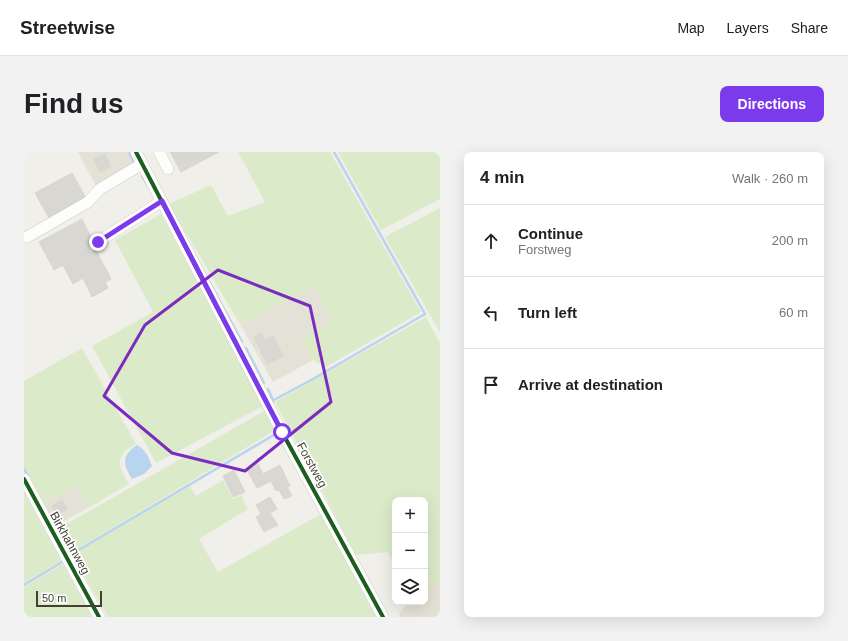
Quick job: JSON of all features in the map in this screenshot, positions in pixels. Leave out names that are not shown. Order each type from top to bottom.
[{"type":"street","name":"Forstweg","points":[[136,152],[282,432],[383,617]]},
{"type":"street","points":[[159,152],[168,169]]},
{"type":"street","points":[[27,237],[88,202],[100,189],[142,164]]},
{"type":"street","points":[[98,242],[162,201]]},
{"type":"street","name":"Birkhahnweg","points":[[24,480],[99,617]]},
{"type":"highlighted area","points":[[218,270],[310,306],[331,402],[245,471],[172,453],[104,396],[145,325]]},
{"type":"shaded area","points":[[78,152],[139,152],[147,167],[99,192]]},
{"type":"shaded area","points":[[315,287],[333,320],[302,339],[313,360],[273,382],[240,324]]},
{"type":"shaded area","points":[[78,484],[90,507],[54,526],[42,503]]},
{"type":"shaded area","points":[[440,582],[440,617],[400,617],[399,614],[406,605],[428,605],[428,589]]},
{"type":"green space","points":[[238,152],[330,152],[421,312],[326,367],[313,360],[301,339],[333,320],[315,287],[240,324],[169,204],[211,185],[228,216],[265,202]]},
{"type":"green space","points":[[338,152],[440,152],[440,199],[381,230]]},
{"type":"green space","points":[[440,208],[440,332],[385,237]]},
{"type":"green space","points":[[161,214],[263,406],[156,463],[92,346],[153,312],[115,240]]},
{"type":"green space","points":[[426,317],[440,343],[440,582],[428,589],[428,497],[392,497],[392,560],[388,552],[356,555],[275,402]]},
{"type":"green space","points":[[82,348],[136,444],[124,453],[120,461],[122,471],[129,484],[90,507],[78,484],[42,503],[24,471],[24,381]]},
{"type":"green space","points":[[266,410],[277,429],[71,553],[58,529]]},
{"type":"green space","points":[[223,480],[233,499],[241,495],[248,509],[199,539],[218,572],[321,514],[377,617],[108,617],[72,555],[190,486],[196,496]]},
{"type":"green space","points":[[24,491],[61,561],[24,583]]},
{"type":"green space","points":[[63,564],[92,617],[24,617],[24,587]]},
{"type":"water","points":[[137,445],[143,449],[152,466],[144,474],[132,479],[125,465],[125,460],[128,453]]},
{"type":"building","points":[[170,152],[219,152],[181,172]]},
{"type":"building","points":[[105,154],[111,166],[100,172],[94,159]]},
{"type":"building","points":[[72,173],[87,200],[50,220],[35,193]]},
{"type":"building","points":[[82,219],[94,243],[88,246],[91,252],[96,250],[111,279],[105,282],[108,288],[92,297],[83,278],[73,284],[63,265],[54,270],[39,242]]},
{"type":"building","points":[[261,333],[264,340],[273,336],[283,356],[267,364],[254,337]]},
{"type":"building","points":[[258,464],[263,474],[280,465],[290,486],[287,487],[292,496],[284,499],[279,490],[276,491],[271,481],[257,488],[247,470]]},
{"type":"building","points":[[234,470],[245,492],[233,497],[223,476]]},
{"type":"building","points":[[270,497],[277,509],[270,513],[278,525],[264,532],[256,517],[261,514],[256,505]]},
{"type":"building","points":[[62,500],[67,509],[57,515],[52,506]]},
{"type":"waterway","points":[[129,152],[134,163]]},
{"type":"waterway","points":[[273,403],[272,401],[425,314],[334,152]]},
{"type":"waterway","points":[[142,176],[148,186]]},
{"type":"waterway","points":[[209,281],[242,342]]},
{"type":"waterway","points":[[246,348],[264,383]]},
{"type":"waterway","points":[[268,389],[273,400]]},
{"type":"waterway","points":[[70,555],[279,432]]},
{"type":"waterway","points":[[24,469],[28,476]]},
{"type":"waterway","points":[[24,585],[64,561]]},
{"type":"cycle path","points":[[136,152],[282,432],[383,617]]},
{"type":"cycle path","points":[[24,479],[99,617]]},
{"type":"route","points":[[98,242],[162,201],[282,432]]}]
